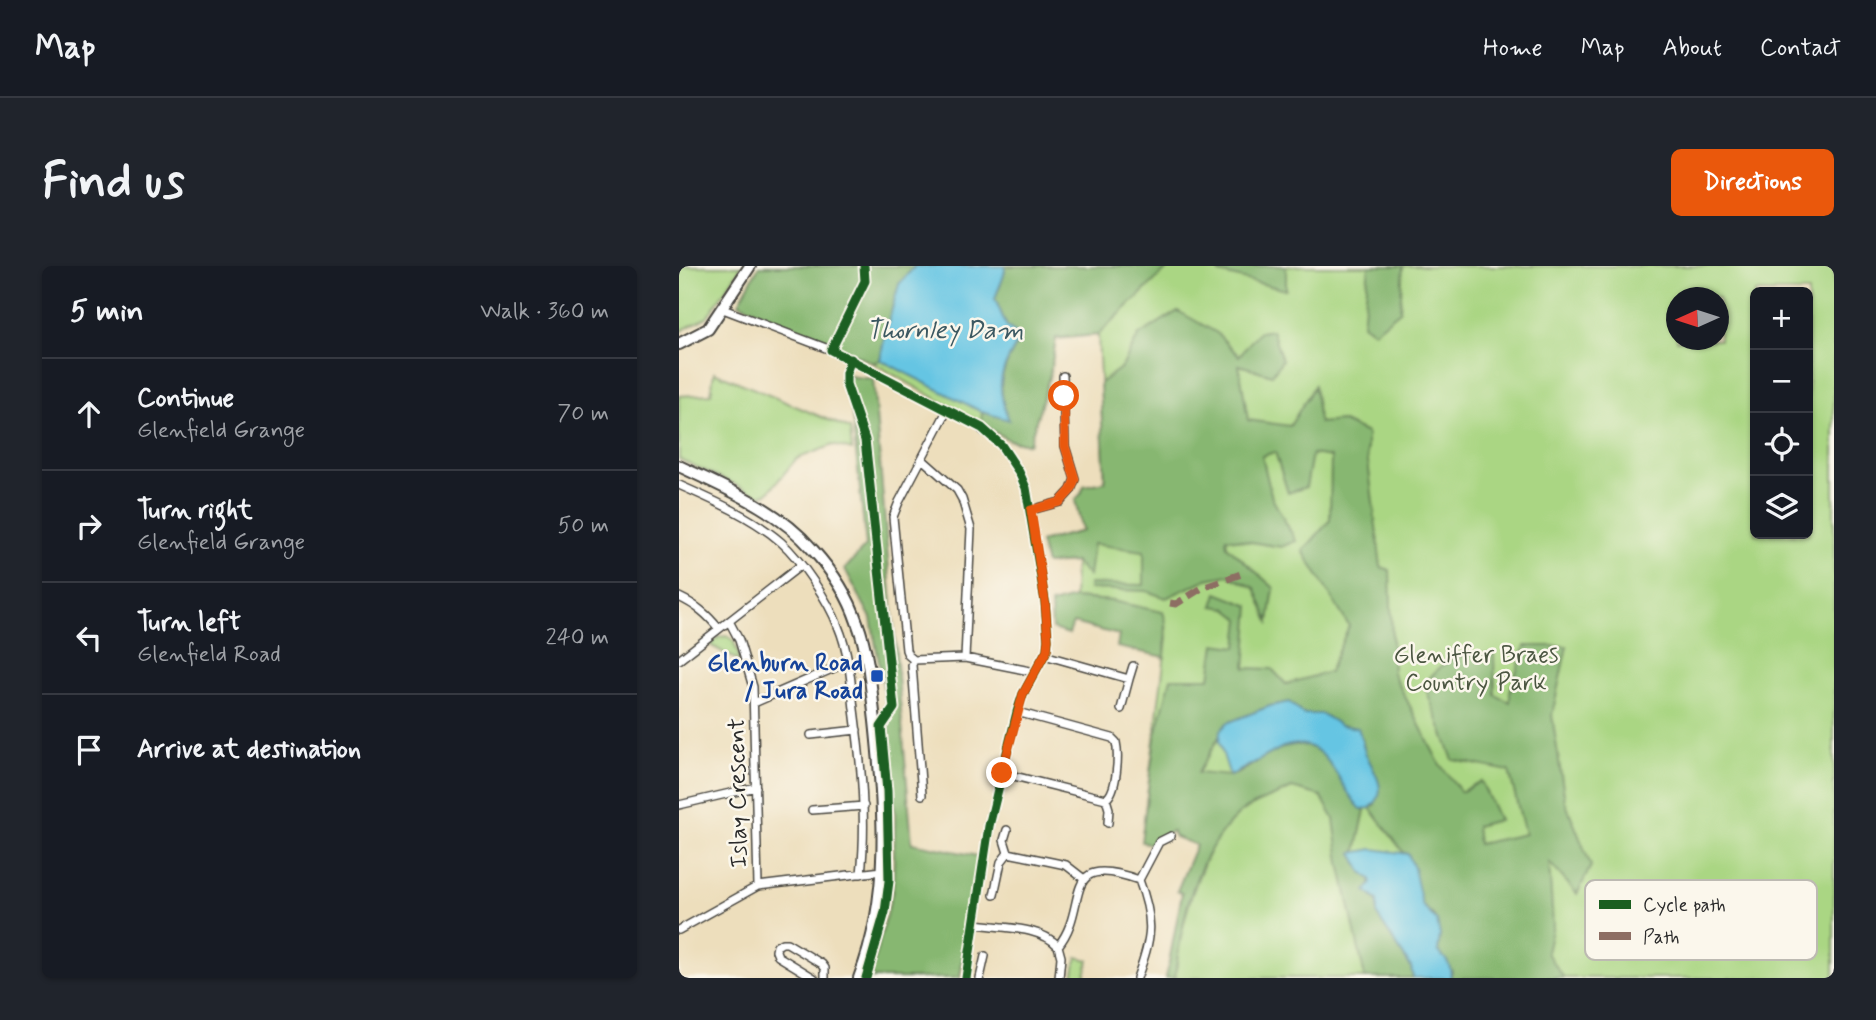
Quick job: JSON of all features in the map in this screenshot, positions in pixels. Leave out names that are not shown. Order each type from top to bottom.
[{"type":"street","points":[[679,344],[708,329],[750,266]]},
{"type":"street","points":[[723,309],[831,350],[982,428],[1002,445],[1020,472],[1026,488],[1045,601],[1048,639],[1044,655],[1023,694],[1002,773],[986,846],[976,924],[965,978]]},
{"type":"street","points":[[1031,510],[1060,502],[1071,490],[1075,479],[1065,446],[1063,376]]},
{"type":"street","points":[[1051,396],[1064,396]]},
{"type":"street","points":[[948,410],[893,517],[908,655],[914,660],[965,658],[1035,672]]},
{"type":"street","points":[[922,459],[957,490],[971,529],[965,658]]},
{"type":"street","points":[[679,466],[750,500],[782,521],[823,561],[858,622],[869,671],[883,816],[882,871],[873,933],[859,978]]},
{"type":"street","points":[[680,487],[741,515],[781,542],[822,594],[838,626],[848,662],[862,769],[864,806],[860,874]]},
{"type":"street","points":[[679,660],[800,566]]},
{"type":"street","points":[[679,597],[694,604],[709,616],[719,629]]},
{"type":"street","name":"Islay Crescent","points":[[729,621],[739,640],[748,668],[754,703],[758,886]]},
{"type":"street","points":[[1044,655],[1129,678]]},
{"type":"street","points":[[914,660],[912,665],[922,795]]},
{"type":"street","points":[[754,703],[848,662]]},
{"type":"street","points":[[1121,709],[1133,666]]},
{"type":"street","points":[[1017,712],[1116,741],[1118,753],[1113,792],[1106,799]]},
{"type":"street","points":[[811,735],[857,730]]},
{"type":"street","points":[[1002,773],[1106,799]]},
{"type":"street","points":[[679,804],[756,787]]},
{"type":"street","points":[[1106,799],[1109,809],[1108,822]]},
{"type":"street","points":[[812,810],[864,806]]},
{"type":"street","points":[[1007,830],[1004,840],[1008,853]]},
{"type":"street","points":[[1139,880],[1159,842],[1171,836]]},
{"type":"street","points":[[1008,853],[1066,865],[1084,879]]},
{"type":"street","points":[[994,894],[1000,862],[1008,853]]},
{"type":"street","points":[[1058,946],[1068,934],[1077,896],[1084,879],[1090,874],[1109,870],[1139,880],[1146,897],[1151,933],[1137,978]]},
{"type":"street","points":[[679,930],[758,886],[882,871]]},
{"type":"street","points":[[976,924],[1051,938],[1058,946],[1061,957],[1059,978]]},
{"type":"street","points":[[814,978],[778,956],[776,948],[779,944],[787,943],[822,964],[825,978]]},
{"type":"street","points":[[980,978],[985,956]]},
{"type":"green space","points":[[679,266],[742,266],[707,317],[679,332]]},
{"type":"green space","name":"Gleniffer Braes Country Park","points":[[759,266],[1834,266],[1834,978],[1175,978],[1187,911],[1211,848],[1177,817],[1144,819],[1167,638],[1166,622],[1162,612],[1112,601],[1074,598],[1075,562],[1046,564],[1040,542],[1082,531],[1075,500],[1084,486],[1105,482],[1098,335],[1056,339],[1050,374],[1029,444],[1009,440],[873,363],[739,303]]},
{"type":"green space","points":[[759,266],[915,266],[899,284],[880,360],[873,363],[739,303]]},
{"type":"green space","points":[[1005,266],[1170,266],[1098,335],[1056,338],[1050,374],[1029,444],[1009,440],[981,424],[982,412],[1008,419],[1001,385],[1005,367],[1021,336],[1007,327],[995,299]]},
{"type":"green space","points":[[1219,266],[1286,266],[1286,290],[1219,273]]},
{"type":"green space","points":[[1369,266],[1403,266],[1400,311],[1374,332],[1363,324]]},
{"type":"green space","points":[[1178,311],[1217,333],[1239,356],[1259,332],[1272,330],[1282,360],[1272,375],[1239,365],[1248,420],[1290,426],[1314,386],[1319,423],[1341,421],[1367,433],[1381,567],[1390,570],[1393,673],[1439,763],[1461,792],[1481,781],[1499,820],[1476,826],[1478,844],[1525,834],[1509,771],[1453,760],[1424,684],[1447,661],[1462,655],[1494,654],[1495,695],[1510,702],[1510,691],[1525,646],[1567,646],[1552,715],[1565,801],[1591,866],[1577,894],[1549,862],[1553,925],[1547,953],[1564,978],[1450,978],[1452,971],[1438,951],[1440,935],[1434,916],[1422,905],[1408,854],[1404,853],[1370,808],[1375,805],[1362,738],[1348,726],[1340,725],[1322,714],[1303,714],[1289,702],[1270,706],[1227,723],[1198,773],[1230,776],[1271,753],[1293,745],[1316,749],[1327,758],[1357,804],[1365,810],[1356,852],[1352,853],[1362,872],[1371,879],[1372,896],[1379,904],[1377,915],[1411,967],[1413,978],[1365,978],[1340,863],[1334,819],[1321,796],[1292,788],[1244,810],[1224,830],[1211,849],[1192,890],[1181,934],[1175,978],[1166,978],[1182,893],[1177,891],[1196,845],[1175,837],[1172,831],[1154,840],[1152,844],[1141,842],[1155,738],[1171,678],[1210,678],[1215,644],[1237,647],[1240,619],[1226,608],[1213,606],[1217,593],[1250,606],[1245,668],[1272,669],[1286,684],[1329,672],[1349,626],[1303,551],[1330,520],[1331,457],[1312,454],[1306,487],[1288,493],[1275,452],[1262,456],[1272,498],[1296,541],[1281,547],[1226,538],[1227,546],[1274,588],[1269,622],[1255,588],[1228,575],[1207,579],[1166,598],[1146,591],[1089,589],[1089,584],[1144,585],[1144,551],[1093,544],[1089,576],[1075,562],[1046,564],[1040,542],[1083,531],[1075,500],[1084,486],[1105,482],[1100,383],[1122,367],[1139,335]]},
{"type":"green space","points":[[714,372],[850,429],[852,450],[833,445],[796,459],[767,494],[759,495],[679,459],[679,396],[711,394]]},
{"type":"green space","points":[[848,376],[873,379],[912,843],[978,856],[960,978],[870,978],[893,889],[895,815],[887,707],[871,618],[845,569],[866,546]]},
{"type":"green space","points":[[1074,598],[1112,601],[1163,612],[1166,622],[1165,657],[1117,647],[1119,635],[1073,623],[1069,634],[1052,629],[1051,604]]},
{"type":"green space","points":[[727,636],[733,640],[741,662],[710,645],[719,637]]},
{"type":"green space","points":[[1077,957],[1089,960],[1084,978],[1073,978]]},
{"type":"water","name":"Thornley Dam","points":[[915,266],[1005,266],[995,299],[1007,327],[1021,336],[1002,376],[1001,395],[1009,420],[982,412],[880,360],[899,284]]},
{"type":"water","points":[[1289,702],[1303,714],[1322,714],[1340,725],[1358,728],[1380,789],[1376,802],[1370,808],[1361,809],[1321,754],[1311,747],[1298,744],[1283,747],[1230,776],[1219,742],[1220,731],[1227,723],[1270,706]]},
{"type":"water","points":[[1373,849],[1408,854],[1422,905],[1437,921],[1440,935],[1438,951],[1450,966],[1450,978],[1413,978],[1411,967],[1377,915],[1377,900],[1366,891],[1372,883],[1371,879],[1362,872],[1352,853]]},
{"type":"marked path","points":[[1170,603],[1176,604],[1202,588],[1241,574]]},
{"type":"cycle path","points":[[864,266],[865,281],[831,350],[982,428],[1001,445],[1026,488],[1045,601],[1047,650],[1023,694],[1017,712],[989,826],[966,978]]},
{"type":"cycle path","points":[[851,359],[846,373],[846,384],[865,440],[894,708],[881,727],[887,791],[889,881],[885,912],[866,978]]},
{"type":"place","name":"Glenburn Road / Jura Road","points":[[877,676]]},
{"type":"route","points":[[1002,773],[1023,694],[1047,650],[1045,601],[1031,510],[1060,502],[1071,490],[1075,479],[1065,446],[1064,396]]}]
